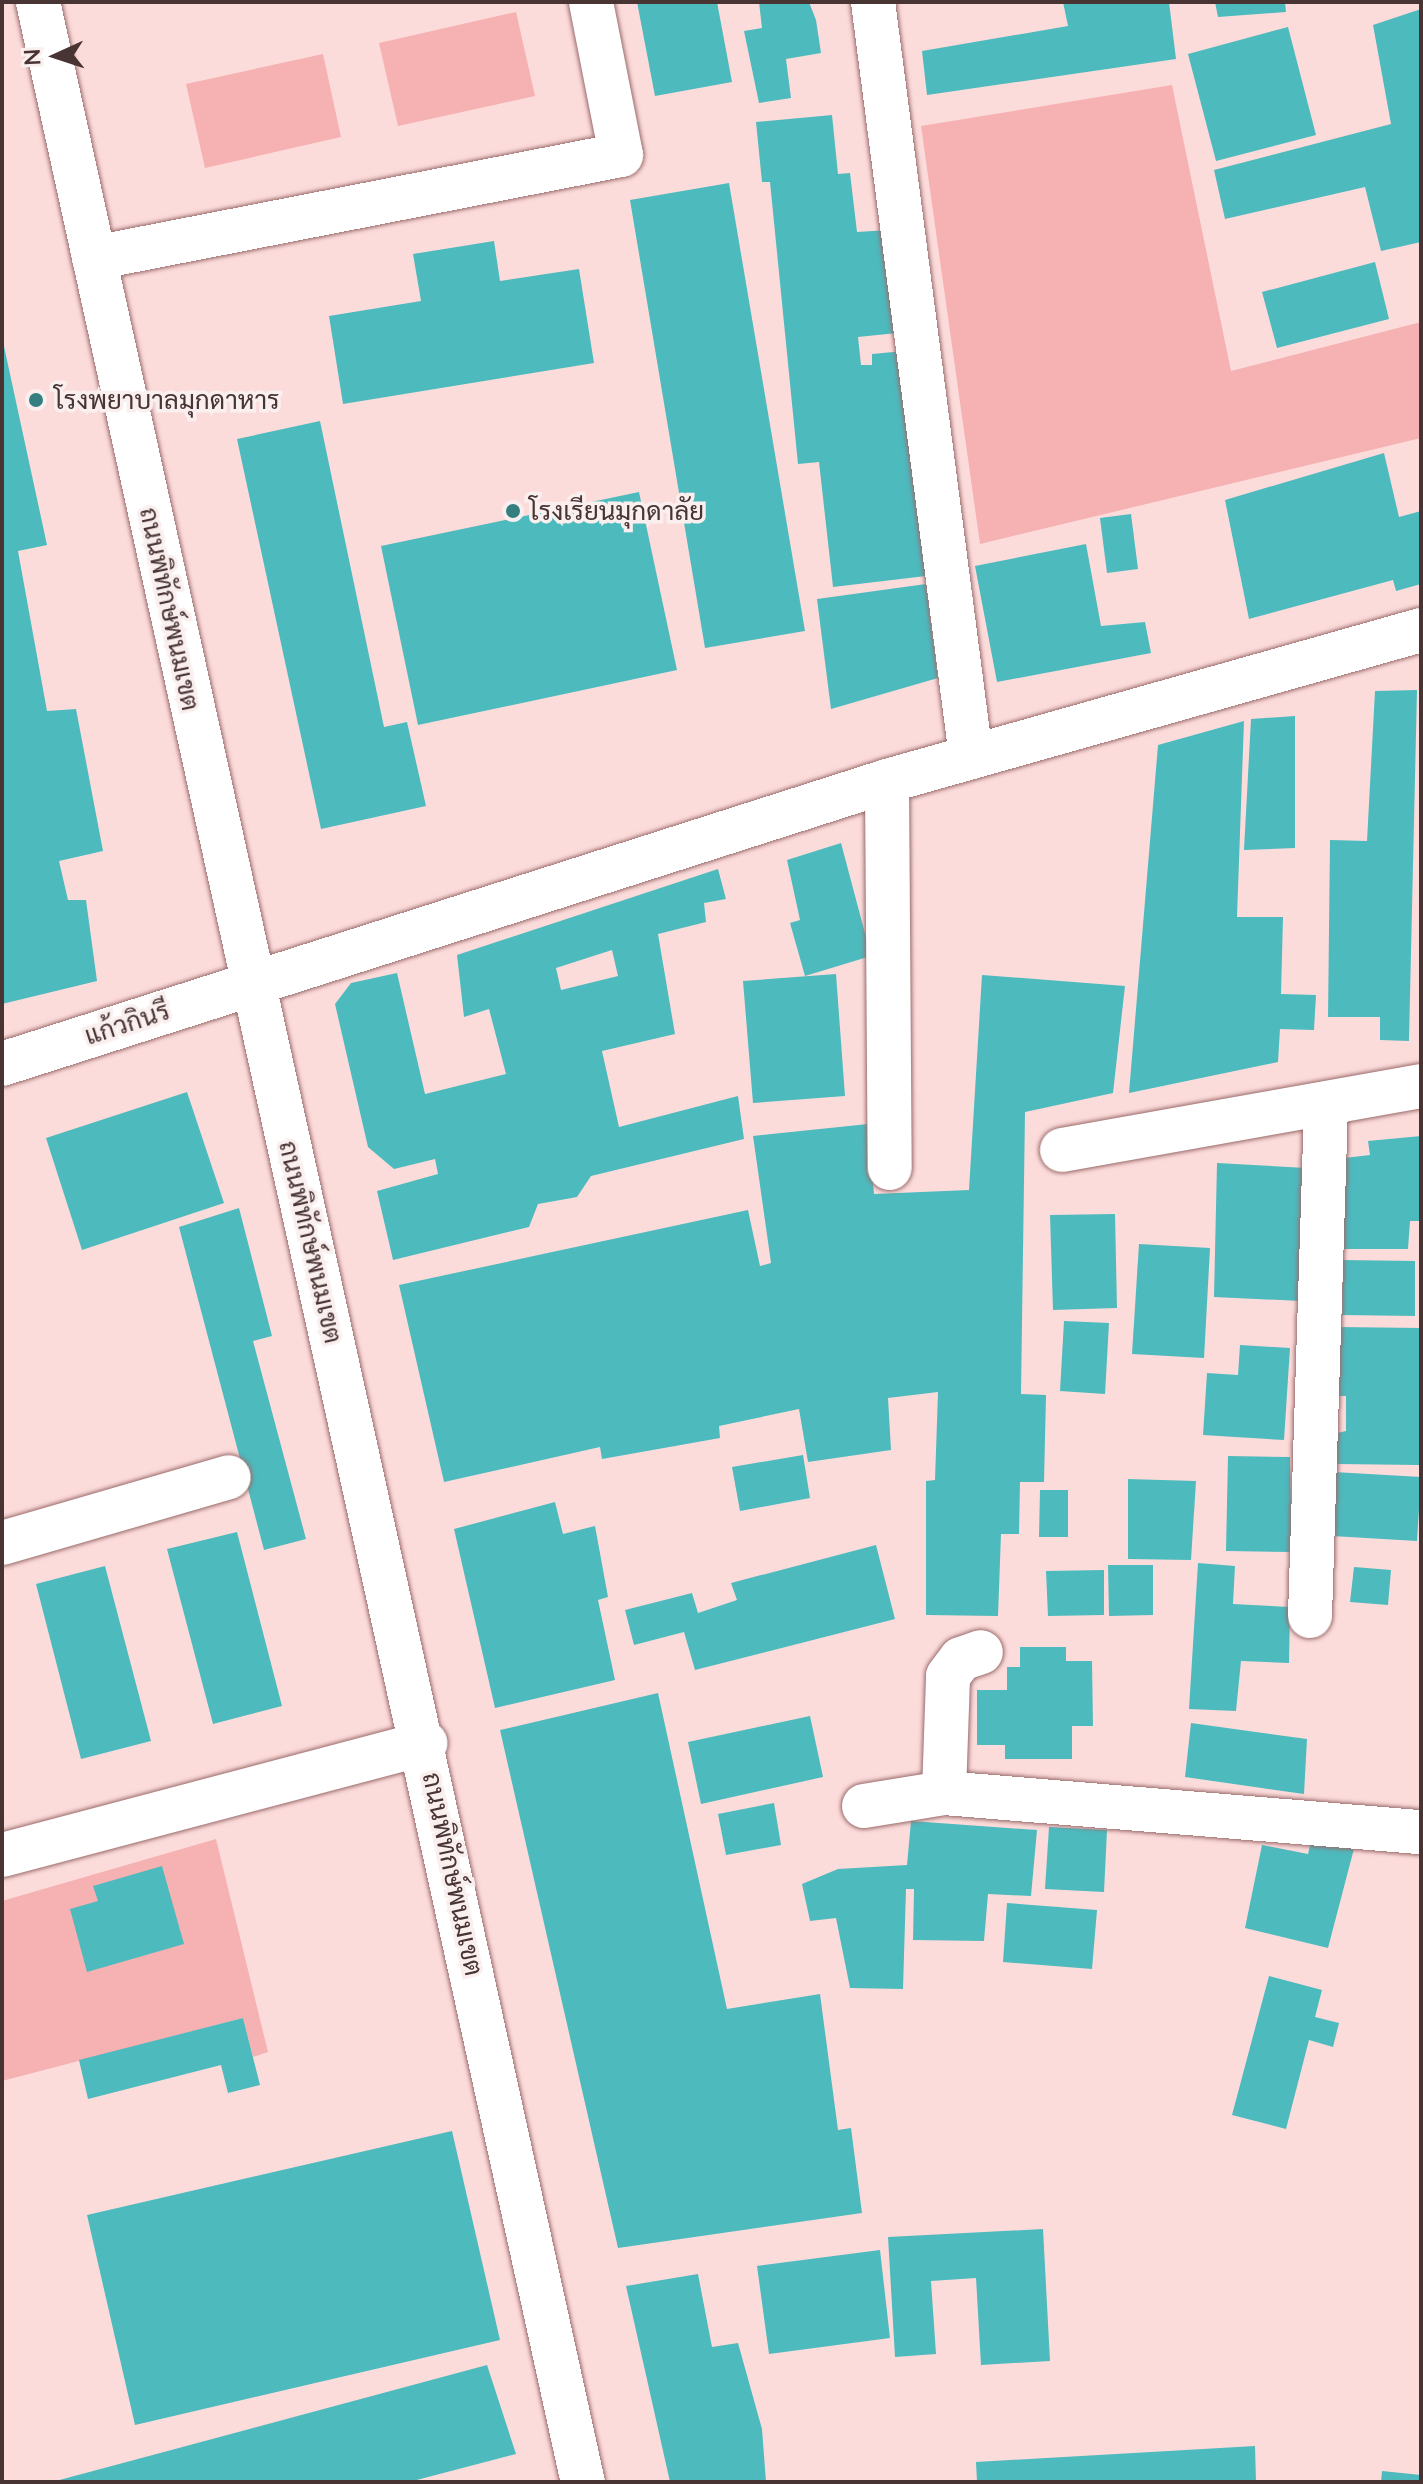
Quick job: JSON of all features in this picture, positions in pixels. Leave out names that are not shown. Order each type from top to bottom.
[{"type":"street","name":"ถนนพิทักษ์พนมเขต","points":[[38,2],[252,981],[425,1743],[583,2482]]},
{"type":"street","points":[[94,258],[621,155],[591,2]]},
{"type":"street","points":[[873,2],[971,757]]},
{"type":"street","name":"แก้วกินรี","points":[[2,1064],[252,981],[887,781],[1421,630]]},
{"type":"street","points":[[887,781],[890,1168]]},
{"type":"street","points":[[1062,1150],[1326,1106],[1421,1086]]},
{"type":"street","points":[[1310,1616],[1326,1106]]},
{"type":"street","points":[[2,1543],[229,1477]]},
{"type":"street","points":[[944,1793],[948,1676],[961,1659],[981,1652]]},
{"type":"street","points":[[2,1855],[425,1743]]},
{"type":"street","points":[[864,1806],[944,1793],[1421,1832]]},
{"type":"shaded area","points":[[516,12],[535,96],[398,126],[379,43]]},
{"type":"shaded area","points":[[323,54],[341,137],[205,168],[186,84]]},
{"type":"shaded area","points":[[1172,85],[1231,371],[1421,322],[1421,438],[980,544],[921,126]]},
{"type":"shaded area","points":[[216,1839],[268,2052],[253,2057],[243,2018],[2,2081],[2,1901]]},
{"type":"building","points":[[637,2],[717,2],[732,82],[655,96]]},
{"type":"building","points":[[759,2],[809,2],[816,20],[821,53],[786,59],[791,98],[759,103],[744,31],[762,28]]},
{"type":"building","points":[[1063,2],[1169,2],[1176,59],[927,95],[922,51],[1068,26]]},
{"type":"building","points":[[1215,2],[1285,2],[1286,12],[1218,17]]},
{"type":"building","points":[[1421,9],[1421,242],[1381,251],[1365,187],[1225,219],[1214,170],[1391,124],[1373,25]]},
{"type":"building","points":[[1288,27],[1316,135],[1216,161],[1188,54]]},
{"type":"building","points":[[832,115],[838,174],[850,173],[857,232],[888,230],[897,333],[858,337],[861,365],[872,365],[872,354],[904,351],[926,576],[833,587],[819,462],[798,464],[770,182],[762,182],[756,122]]},
{"type":"building","points":[[729,183],[805,631],[705,648],[630,200]]},
{"type":"building","points":[[494,241],[500,281],[579,269],[594,363],[343,404],[329,316],[421,301],[413,254]]},
{"type":"building","points":[[1375,262],[1389,319],[1277,348],[1262,292]]},
{"type":"building","points":[[2,337],[47,545],[18,551],[47,711],[76,709],[103,851],[59,861],[68,900],[86,900],[97,981],[2,1004]]},
{"type":"building","points":[[320,421],[384,727],[407,722],[426,806],[321,829],[237,439]]},
{"type":"building","points":[[1384,453],[1399,517],[1421,511],[1421,584],[1396,591],[1393,580],[1249,619],[1225,500]]},
{"type":"building","points":[[639,492],[677,670],[418,725],[381,546]]},
{"type":"building","points":[[1131,514],[1138,569],[1107,573],[1100,518]]},
{"type":"building","points":[[1086,544],[1101,626],[1145,622],[1151,653],[997,682],[975,566]]},
{"type":"building","points":[[926,584],[938,678],[831,709],[817,599]]},
{"type":"building","points":[[1417,690],[1409,1041],[1380,1040],[1380,1017],[1328,1017],[1330,840],[1367,841],[1375,691]]},
{"type":"building","points":[[1295,716],[1295,848],[1244,850],[1251,719]]},
{"type":"building","points":[[1244,721],[1237,917],[1283,917],[1281,994],[1316,995],[1314,1030],[1280,1029],[1278,1062],[1129,1093],[1158,745]]},
{"type":"building","points":[[841,843],[871,956],[805,976],[790,923],[800,920],[787,860]]},
{"type":"building","points":[[718,869],[726,899],[704,903],[706,922],[658,934],[675,1034],[602,1051],[619,1127],[738,1096],[744,1139],[591,1176],[577,1197],[538,1204],[529,1227],[393,1260],[377,1191],[438,1174],[435,1159],[394,1169],[368,1147],[335,1004],[351,983],[397,973],[425,1094],[506,1074],[489,1009],[464,1017],[457,955]],"holes":[[[612,950],[618,976],[561,990],[556,968]]]},
{"type":"building","points":[[836,974],[845,1096],[753,1103],[743,981]]},
{"type":"building","points":[[982,975],[1125,986],[1113,1093],[1025,1112],[1021,1394],[1046,1395],[1044,1482],[1020,1482],[1019,1534],[1001,1534],[998,1616],[926,1615],[926,1481],[935,1480],[938,1392],[888,1398],[891,1450],[808,1462],[799,1409],[719,1426],[720,1438],[602,1459],[600,1447],[444,1482],[399,1285],[748,1210],[760,1266],[771,1263],[753,1136],[868,1124],[874,1194],[969,1190]]},
{"type":"building","points":[[187,1092],[224,1203],[82,1250],[46,1138]]},
{"type":"building","points":[[1421,1136],[1421,1221],[1410,1221],[1408,1249],[1343,1249],[1344,1158],[1370,1155],[1368,1141]]},
{"type":"building","points":[[1217,1163],[1306,1168],[1301,1301],[1214,1297]]},
{"type":"building","points":[[239,1208],[272,1336],[253,1341],[306,1539],[264,1550],[179,1227]]},
{"type":"building","points":[[1115,1214],[1117,1308],[1053,1310],[1050,1215]]},
{"type":"building","points":[[1139,1244],[1210,1248],[1204,1358],[1132,1354]]},
{"type":"building","points":[[1343,1260],[1415,1261],[1415,1316],[1342,1315]]},
{"type":"building","points":[[1064,1321],[1109,1323],[1105,1394],[1060,1391]]},
{"type":"building","points":[[1338,1327],[1421,1328],[1419,1465],[1337,1464],[1337,1433],[1346,1431],[1346,1396],[1337,1396]]},
{"type":"building","points":[[1240,1345],[1290,1348],[1284,1440],[1203,1435],[1207,1373],[1238,1375]]},
{"type":"building","points":[[803,1455],[810,1498],[740,1511],[732,1467]]},
{"type":"building","points":[[1228,1456],[1290,1457],[1292,1552],[1226,1551]]},
{"type":"building","points":[[1334,1472],[1421,1477],[1417,1541],[1332,1536]]},
{"type":"building","points":[[1128,1479],[1196,1481],[1191,1560],[1128,1559]]},
{"type":"building","points":[[1040,1490],[1068,1490],[1068,1537],[1039,1537]]},
{"type":"building","points":[[555,1502],[563,1534],[595,1526],[608,1597],[598,1600],[615,1680],[495,1708],[454,1529]]},
{"type":"building","points":[[237,1532],[282,1706],[213,1724],[167,1549]]},
{"type":"building","points":[[876,1545],[895,1619],[695,1670],[684,1632],[634,1645],[625,1610],[692,1593],[698,1613],[737,1600],[731,1583]]},
{"type":"building","points":[[1198,1563],[1235,1566],[1233,1604],[1290,1607],[1289,1663],[1241,1661],[1236,1711],[1189,1709]]},
{"type":"building","points":[[1108,1565],[1153,1565],[1153,1615],[1109,1616]]},
{"type":"building","points":[[105,1566],[151,1741],[81,1759],[36,1584]]},
{"type":"building","points":[[1354,1567],[1391,1570],[1388,1605],[1350,1602]]},
{"type":"building","points":[[1104,1570],[1104,1615],[1048,1616],[1046,1571]]},
{"type":"building","points":[[1020,1647],[1066,1647],[1066,1661],[1092,1661],[1093,1726],[1072,1726],[1072,1759],[1005,1759],[1005,1745],[977,1745],[977,1690],[1007,1690],[1007,1667],[1020,1667]]},
{"type":"building","points":[[658,1693],[727,2009],[820,1994],[838,2130],[851,2128],[862,2213],[618,2248],[500,1730]]},
{"type":"building","points":[[810,1716],[823,1777],[701,1804],[688,1742]]},
{"type":"building","points":[[1191,1723],[1307,1739],[1304,1794],[1185,1777]]},
{"type":"building","points":[[774,1803],[781,1845],[726,1855],[718,1814]]},
{"type":"building","points":[[911,1821],[1037,1830],[1031,1896],[988,1894],[984,1941],[913,1940],[914,1889],[906,1889],[903,1989],[850,1988],[836,1918],[810,1921],[802,1884],[838,1869],[907,1865]]},
{"type":"building","points":[[1049,1827],[1107,1830],[1104,1892],[1045,1889]]},
{"type":"building","points":[[1313,1832],[1356,1841],[1328,1948],[1245,1928],[1262,1845],[1308,1854]]},
{"type":"building","points":[[162,1866],[184,1944],[87,1972],[70,1909],[98,1901],[93,1886]]},
{"type":"building","points":[[1007,1903],[1097,1910],[1092,1969],[1003,1962]]},
{"type":"building","points":[[1269,1976],[1322,1990],[1315,2017],[1339,2023],[1333,2047],[1309,2040],[1286,2129],[1232,2115]]},
{"type":"building","points":[[243,2018],[260,2085],[228,2093],[221,2065],[88,2099],[79,2060]]},
{"type":"building","points":[[452,2131],[500,2340],[135,2425],[87,2215]]},
{"type":"building","points":[[1043,2229],[1050,2361],[981,2365],[976,2278],[931,2281],[936,2354],[895,2357],[888,2237]]},
{"type":"building","points":[[880,2250],[890,2338],[769,2354],[757,2266]]},
{"type":"building","points":[[698,2274],[712,2347],[738,2343],[762,2429],[766,2482],[670,2482],[626,2286]]},
{"type":"building","points":[[487,2365],[516,2454],[409,2482],[52,2482]]},
{"type":"building","points":[[1255,2446],[1256,2482],[977,2482],[976,2462]]},
{"type":"building","points":[[1382,2471],[1421,2475],[1421,2482],[1381,2482]]},
{"type":"place","name":"โรงพยาบาลมุกดาหาร","points":[[36,400]]},
{"type":"place","name":"โรงเรียนมุกดาลัย","points":[[513,511]]}]
